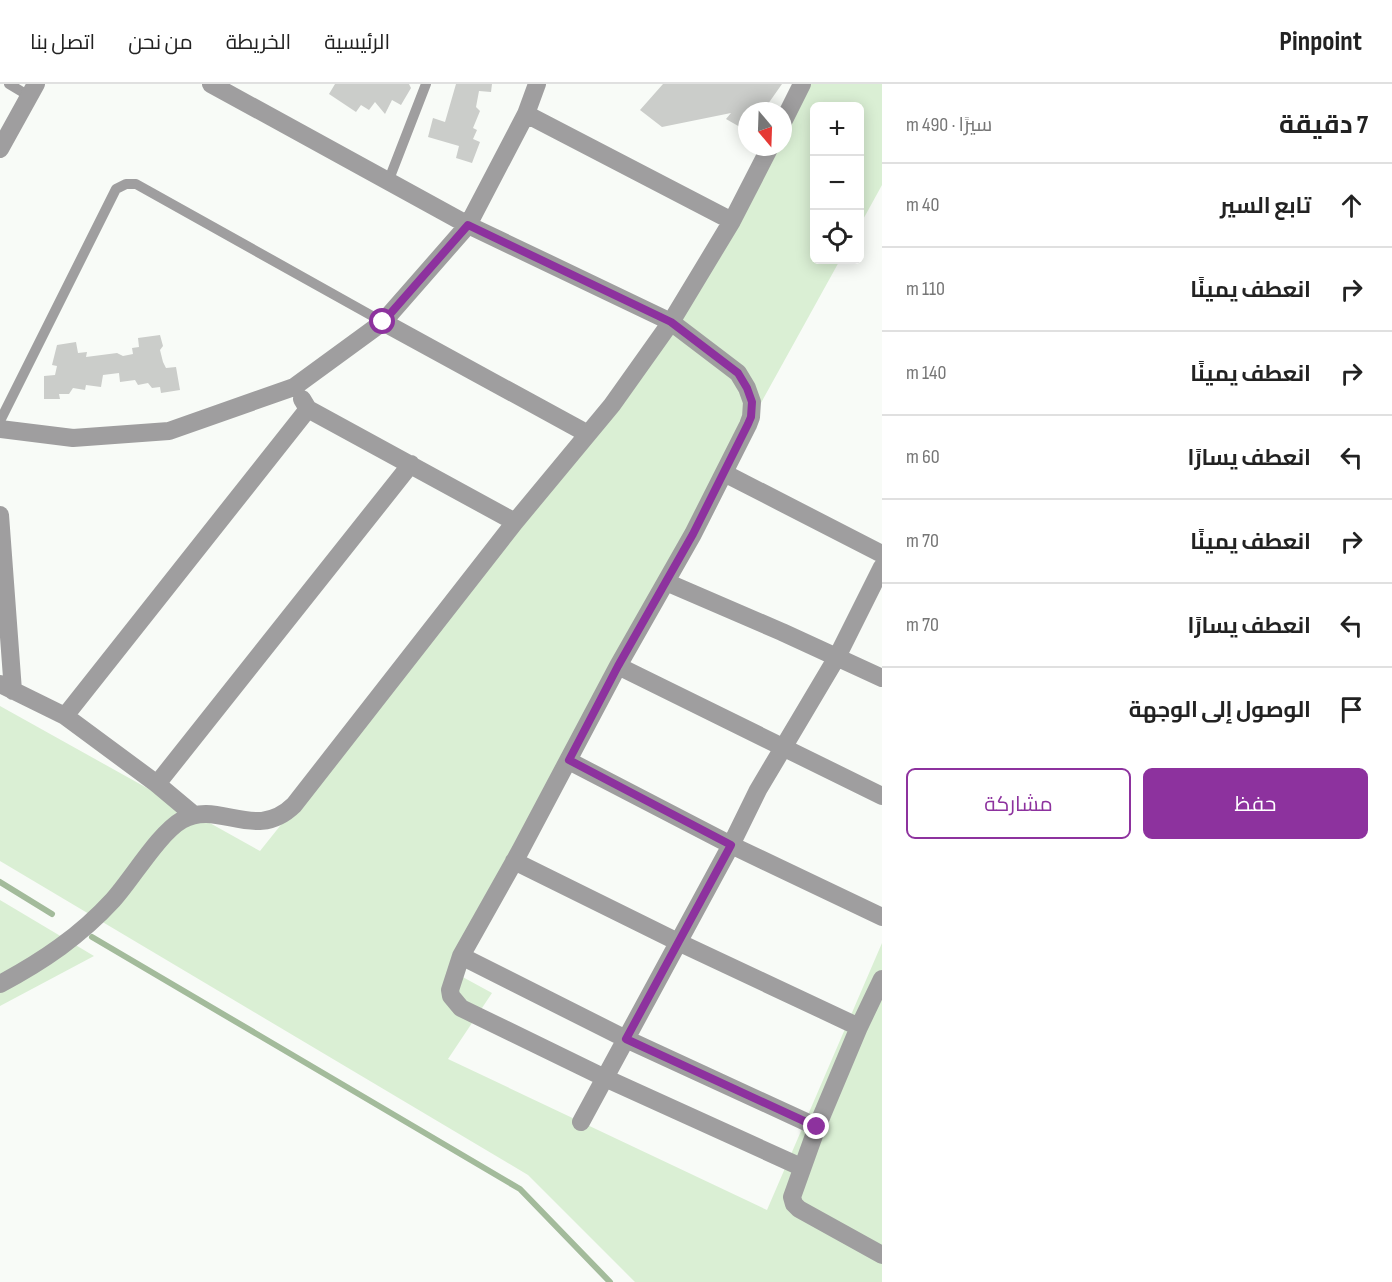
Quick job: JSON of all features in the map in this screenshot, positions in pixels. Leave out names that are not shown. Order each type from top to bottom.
[{"type":"street","points":[[211,84],[468,225],[671,322],[738,373],[747,388],[752,402],[751,417],[724,473],[461,956],[450,990],[451,996],[461,1008],[605,1078],[801,1167]]},
{"type":"street","points":[[0,429],[73,438],[169,431],[294,387],[383,322],[468,225],[526,114],[537,84]]},
{"type":"street","points":[[792,104],[802,84]]},
{"type":"street","points":[[2,142],[32,90]]},
{"type":"street","points":[[526,114],[732,221]]},
{"type":"street","points":[[0,984],[62,947],[86,927],[113,899],[176,824],[194,815],[204,814],[257,822],[278,818],[294,805],[515,522],[612,405],[671,322],[732,221],[765,156]]},
{"type":"street","points":[[383,322],[588,434]]},
{"type":"street","points":[[294,387],[308,408],[515,522]]},
{"type":"street","points":[[65,716],[308,408]]},
{"type":"street","points":[[157,784],[411,464]]},
{"type":"street","points":[[724,473],[882,554]]},
{"type":"street","points":[[0,515],[7,687],[65,716],[157,784],[194,815]]},
{"type":"street","points":[[581,1122],[731,845],[758,790],[837,657],[882,567]]},
{"type":"street","points":[[666,582],[882,678]]},
{"type":"street","points":[[618,666],[882,796]]},
{"type":"street","points":[[569,760],[731,845],[882,917]]},
{"type":"street","points":[[514,861],[678,942],[859,1027]]},
{"type":"street","points":[[461,956],[626,1039],[817,1127]]},
{"type":"street","points":[[882,979],[817,1127],[792,1197],[799,1209],[882,1254]]},
{"type":"lane","points":[[9,84],[32,90]]},
{"type":"lane","points":[[388,182],[426,84]]},
{"type":"lane","points":[[0,421],[116,189],[126,184],[136,184],[383,322]]},
{"type":"green space","points":[[806,84],[882,84],[882,185],[864,218],[864,102],[810,102],[810,264],[838,264],[448,969],[492,993],[448,1059],[767,1210],[882,943],[882,1282],[635,1282],[528,1175],[0,861],[0,706],[260,851],[670,338],[771,156],[792,156],[792,113]]},
{"type":"green space","points":[[0,900],[94,956],[0,1006]]},
{"type":"building","points":[[335,84],[409,84],[411,88],[401,105],[392,100],[385,114],[375,102],[369,110],[361,105],[356,112],[329,94]]},
{"type":"building","points":[[456,84],[492,84],[491,92],[479,91],[476,107],[480,111],[473,128],[477,130],[473,139],[480,142],[472,163],[456,158],[459,146],[428,137],[433,118],[445,122]]},
{"type":"building","points":[[663,84],[782,84],[769,102],[738,102],[738,126],[726,119],[731,113],[662,127],[640,110]]},
{"type":"building","points":[[160,335],[163,362],[166,368],[176,367],[180,390],[161,393],[160,387],[152,388],[148,383],[138,385],[135,380],[120,382],[119,373],[103,375],[101,387],[86,385],[85,390],[73,388],[69,394],[59,394],[60,399],[44,399],[44,376],[55,375],[57,366],[52,365],[57,345],[76,342],[78,353],[87,352],[86,357],[117,353],[123,356],[133,354],[132,348],[139,347],[138,338]]},
{"type":"waterway","points":[[0,882],[52,914]]},
{"type":"waterway","points":[[92,937],[520,1189],[610,1282]]},
{"type":"route","points":[[383,322],[468,225],[671,322],[738,373],[747,388],[752,402],[748,424],[693,534],[618,666],[569,760],[731,845],[626,1039],[817,1127]]}]
